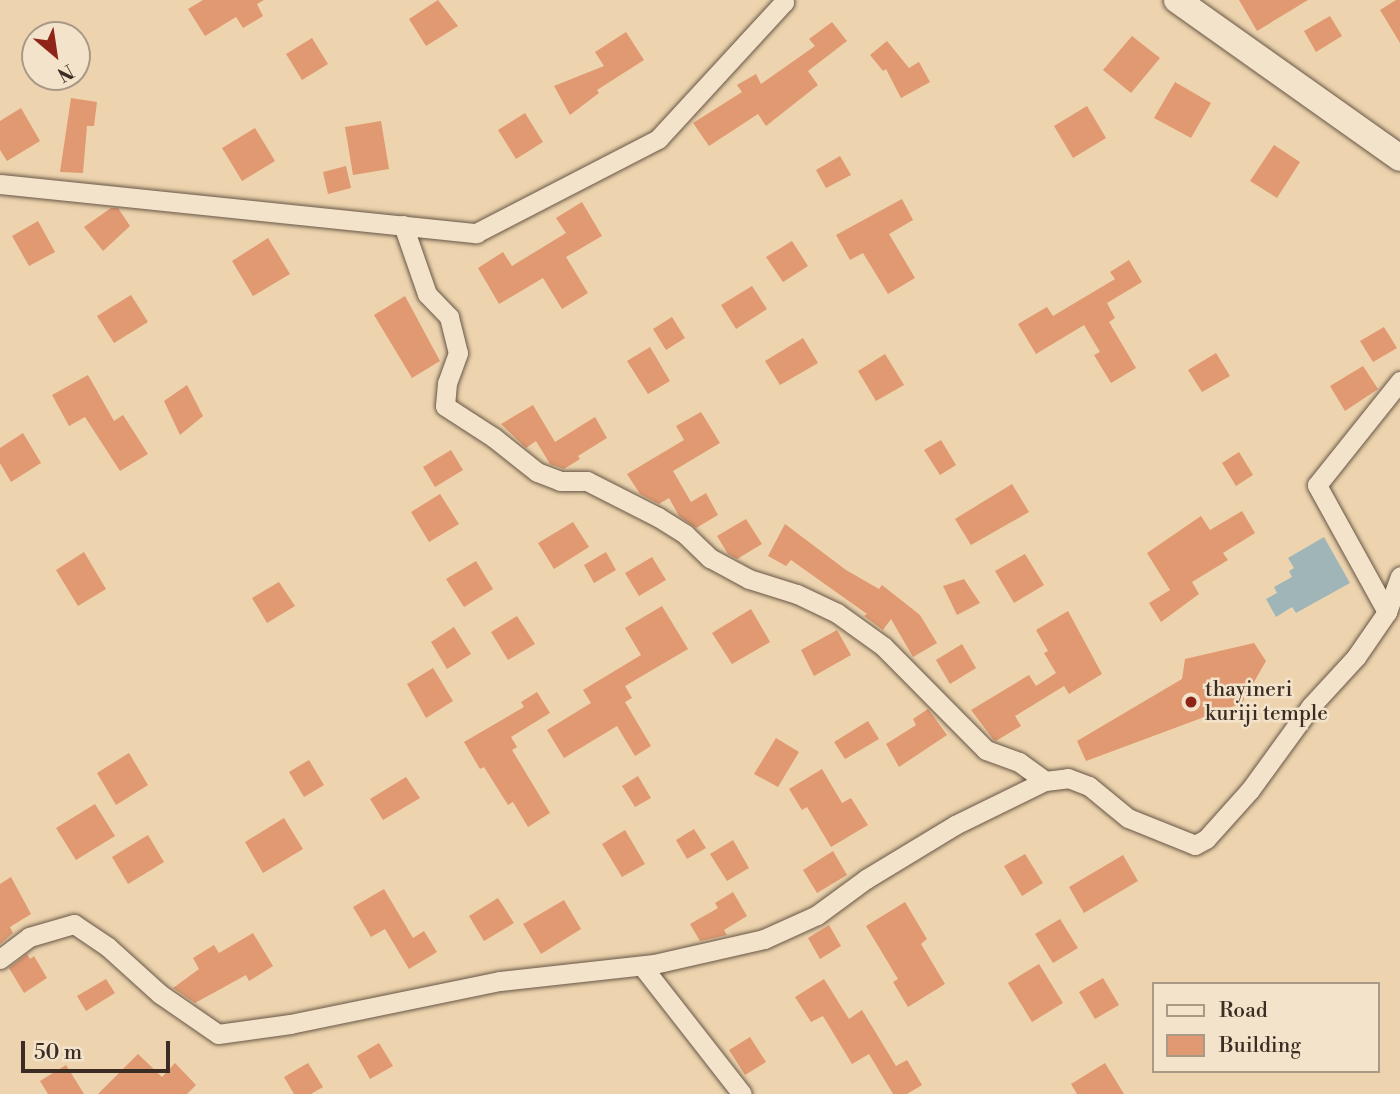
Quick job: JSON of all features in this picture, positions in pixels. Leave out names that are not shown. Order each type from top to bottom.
[{"type":"main road","points":[[1177,0],[1400,158]]},
{"type":"street","points":[[0,184],[476,233],[658,139],[783,0]]},
{"type":"street","points":[[403,225],[427,295],[449,317],[458,353],[447,383],[445,406],[493,437],[537,472],[560,481],[587,481],[658,517],[685,534],[710,558],[730,569],[837,613],[883,646],[986,750],[1018,762],[1045,781]]},
{"type":"street","points":[[1387,612],[1317,485],[1400,381]]},
{"type":"street","points":[[0,959],[29,937],[74,924],[108,947],[160,994],[218,1034],[289,1024],[500,981],[642,966],[764,939],[817,915],[866,879],[955,825],[1045,781],[1068,778],[1089,786],[1128,818],[1195,845],[1206,839],[1250,790],[1311,706],[1356,657],[1387,612],[1400,576]]},
{"type":"street","points":[[642,966],[743,1094]]},
{"type":"shaded area","points":[[1324,537],[1350,583],[1296,613],[1292,607],[1276,617],[1266,599],[1277,593],[1274,587],[1292,577],[1289,571],[1294,568],[1288,558]]},
{"type":"building","points":[[203,0],[264,0],[257,4],[263,16],[243,28],[236,17],[205,36],[188,9]]},
{"type":"building","points":[[438,0],[458,26],[426,46],[409,19]]},
{"type":"building","points":[[1239,0],[1308,0],[1257,31]]},
{"type":"building","points":[[1400,0],[1400,43],[1380,10]]},
{"type":"building","points":[[1330,16],[1342,36],[1316,52],[1304,31]]},
{"type":"building","points":[[832,22],[847,41],[808,71],[818,85],[766,126],[758,114],[709,146],[693,123],[742,92],[737,85],[756,74],[761,84],[815,46],[809,39]]},
{"type":"building","points":[[626,32],[644,60],[597,90],[599,93],[570,115],[554,86],[604,66],[595,52]]},
{"type":"building","points":[[1132,36],[1160,58],[1131,93],[1103,70]]},
{"type":"building","points":[[312,38],[328,64],[302,80],[286,54]]},
{"type":"building","points":[[887,41],[909,68],[919,62],[930,82],[901,98],[886,69],[883,71],[870,55]]},
{"type":"building","points":[[1175,82],[1211,103],[1191,138],[1154,118]]},
{"type":"building","points":[[71,98],[97,102],[94,126],[87,126],[83,173],[60,172]]},
{"type":"building","points":[[1087,106],[1106,138],[1073,158],[1054,126]]},
{"type":"building","points":[[21,108],[40,141],[7,161],[0,150],[0,121]]},
{"type":"building","points":[[525,113],[543,142],[516,159],[498,130]]},
{"type":"building","points":[[381,121],[389,169],[353,175],[345,127]]},
{"type":"building","points":[[255,128],[275,161],[242,181],[222,148]]},
{"type":"building","points":[[1274,145],[1300,162],[1277,198],[1250,181]]},
{"type":"building","points":[[840,156],[851,175],[826,188],[816,170]]},
{"type":"building","points":[[346,166],[351,188],[328,194],[323,172]]},
{"type":"building","points":[[902,199],[913,220],[889,234],[915,278],[888,294],[863,253],[850,260],[836,235]]},
{"type":"building","points":[[582,202],[602,236],[566,257],[588,293],[562,309],[543,278],[499,304],[478,268],[503,252],[512,266],[566,233],[556,218]]},
{"type":"building","points":[[111,208],[118,208],[130,226],[103,251],[84,227]]},
{"type":"building","points":[[38,221],[55,252],[29,266],[12,236]]},
{"type":"building","points":[[268,238],[290,274],[253,296],[232,261]]},
{"type":"building","points":[[792,241],[808,266],[783,282],[766,257]]},
{"type":"building","points":[[1129,260],[1142,282],[1107,303],[1115,318],[1109,322],[1136,368],[1111,383],[1094,355],[1100,352],[1084,325],[1036,354],[1018,324],[1047,307],[1053,316],[1115,279],[1110,272]]},
{"type":"building","points":[[752,286],[767,309],[736,329],[721,305]]},
{"type":"building","points":[[131,295],[148,322],[114,343],[97,316]]},
{"type":"building","points":[[405,296],[440,361],[412,378],[374,315]]},
{"type":"building","points":[[672,317],[685,338],[666,350],[653,329]]},
{"type":"building","points":[[1384,327],[1397,348],[1373,362],[1360,341]]},
{"type":"building","points":[[803,338],[818,363],[780,385],[765,361]]},
{"type":"building","points":[[650,347],[670,381],[648,394],[627,361]]},
{"type":"building","points":[[1216,353],[1230,376],[1202,392],[1188,370]]},
{"type":"building","points":[[885,354],[904,385],[876,401],[858,371]]},
{"type":"building","points":[[1363,366],[1378,389],[1345,411],[1330,386]]},
{"type":"building","points":[[88,375],[114,421],[123,415],[148,454],[120,471],[85,417],[69,426],[52,395]]},
{"type":"building","points":[[187,385],[203,416],[180,435],[164,401]]},
{"type":"building","points":[[533,405],[555,442],[595,417],[607,438],[578,456],[580,459],[564,469],[550,464],[536,441],[526,448],[501,424]]},
{"type":"building","points":[[701,412],[720,443],[673,471],[691,502],[706,493],[718,515],[696,528],[679,516],[669,498],[659,504],[640,494],[627,474],[684,440],[676,426]]},
{"type":"building","points":[[23,433],[41,463],[11,482],[0,463],[0,448]]},
{"type":"building","points":[[941,440],[956,465],[940,475],[924,450]]},
{"type":"building","points":[[451,450],[463,470],[435,487],[423,467]]},
{"type":"building","points":[[1239,452],[1253,475],[1236,486],[1222,463]]},
{"type":"building","points":[[1012,484],[1029,512],[971,545],[955,519]]},
{"type":"building","points":[[440,494],[459,524],[429,542],[411,512]]},
{"type":"building","points":[[1242,511],[1255,533],[1223,553],[1228,560],[1192,582],[1199,594],[1161,622],[1149,603],[1170,590],[1147,553],[1201,516],[1210,530]]},
{"type":"building","points":[[746,519],[762,544],[737,559],[728,554],[717,536]]},
{"type":"building","points":[[573,522],[589,547],[554,569],[538,543]]},
{"type":"building","points":[[785,524],[846,570],[879,589],[882,585],[920,615],[937,643],[913,657],[891,619],[883,630],[864,616],[867,614],[791,560],[786,566],[768,556]]},
{"type":"building","points":[[84,552],[106,589],[78,606],[56,570]]},
{"type":"building","points":[[606,552],[616,570],[594,583],[584,565]]},
{"type":"building","points":[[1025,554],[1044,585],[1014,603],[995,571]]},
{"type":"building","points":[[652,557],[666,580],[639,596],[625,573]]},
{"type":"building","points":[[476,561],[493,589],[464,607],[446,579]]},
{"type":"building","points":[[964,579],[980,603],[957,615],[943,586]]},
{"type":"building","points":[[279,582],[295,606],[267,623],[252,598]]},
{"type":"building","points":[[662,606],[688,649],[625,686],[632,698],[625,702],[651,746],[635,756],[617,726],[564,758],[547,730],[591,703],[583,690],[641,655],[625,628]]},
{"type":"building","points":[[751,609],[770,642],[732,664],[712,633]]},
{"type":"building","points":[[1068,611],[1102,674],[1069,694],[1064,686],[1015,716],[1021,726],[996,741],[971,710],[1029,675],[1036,686],[1056,673],[1044,653],[1048,651],[1036,630]]},
{"type":"building","points":[[517,616],[535,644],[508,660],[491,632]]},
{"type":"building","points":[[454,627],[471,654],[447,669],[431,642]]},
{"type":"building","points":[[837,630],[851,655],[814,676],[801,650]]},
{"type":"building","name":"thayineri kuriji temple","points":[[1254,643],[1266,661],[1242,703],[1086,761],[1077,741],[1182,679],[1185,659]]},
{"type":"building","points":[[962,644],[976,668],[950,684],[936,660]]},
{"type":"building","points":[[433,668],[453,701],[426,718],[407,684]]},
{"type":"building","points":[[537,692],[550,713],[511,737],[517,747],[512,750],[550,813],[528,827],[513,802],[508,805],[484,767],[480,769],[464,742],[524,707],[521,702]]},
{"type":"building","points":[[928,709],[947,735],[899,767],[886,744],[916,725],[913,719]]},
{"type":"building","points":[[868,721],[879,739],[845,759],[834,742]]},
{"type":"building","points":[[776,738],[799,752],[778,787],[754,774]]},
{"type":"building","points":[[129,753],[148,785],[116,805],[97,773]]},
{"type":"building","points":[[309,760],[324,785],[304,797],[289,772]]},
{"type":"building","points":[[822,769],[842,803],[851,798],[868,825],[831,847],[807,807],[802,810],[789,789]]},
{"type":"building","points":[[638,776],[651,798],[635,807],[622,786]]},
{"type":"building","points":[[406,777],[420,798],[383,820],[370,799]]},
{"type":"building","points":[[95,804],[115,836],[76,860],[56,828]]},
{"type":"building","points":[[284,818],[303,849],[263,873],[245,842]]},
{"type":"building","points":[[694,829],[706,848],[687,859],[676,840]]},
{"type":"building","points":[[625,830],[645,864],[622,877],[602,844]]},
{"type":"building","points":[[148,835],[164,862],[128,884],[112,857]]},
{"type":"building","points":[[733,840],[749,868],[727,881],[710,854]]},
{"type":"building","points":[[833,851],[847,875],[817,893],[803,870]]},
{"type":"building","points":[[1025,854],[1043,883],[1022,896],[1004,866]]},
{"type":"building","points":[[1123,855],[1138,881],[1084,913],[1069,887]]},
{"type":"building","points":[[11,877],[31,914],[10,927],[13,933],[0,944],[0,884]]},
{"type":"building","points":[[384,889],[413,938],[424,931],[437,952],[409,969],[385,929],[371,937],[353,907]]},
{"type":"building","points":[[733,892],[747,916],[724,930],[727,935],[700,941],[690,924],[718,908],[715,903]]},
{"type":"building","points":[[498,898],[514,923],[484,941],[469,916]]},
{"type":"building","points":[[564,900],[581,929],[541,954],[523,924]]},
{"type":"building","points":[[905,902],[927,939],[921,944],[945,984],[908,1007],[893,982],[898,979],[866,926]]},
{"type":"building","points":[[1060,919],[1078,948],[1053,963],[1035,934]]},
{"type":"building","points":[[829,925],[841,946],[820,959],[808,938]]},
{"type":"building","points":[[253,933],[273,966],[249,981],[246,975],[195,1003],[173,988],[199,969],[193,958],[214,945],[219,953]]},
{"type":"building","points":[[27,954],[30,959],[34,956],[47,978],[24,993],[9,968]]},
{"type":"building","points":[[1039,964],[1063,1003],[1032,1022],[1008,983]]},
{"type":"building","points":[[1103,978],[1119,1005],[1095,1019],[1079,992]]},
{"type":"building","points":[[106,979],[115,993],[86,1011],[77,996]]},
{"type":"building","points":[[824,979],[849,1019],[862,1010],[896,1066],[907,1060],[922,1085],[907,1094],[893,1094],[869,1054],[852,1064],[823,1016],[811,1022],[795,997]]},
{"type":"building","points":[[750,1037],[766,1062],[745,1075],[729,1050]]},
{"type":"building","points":[[379,1043],[393,1066],[370,1079],[357,1056]]},
{"type":"building","points":[[138,1054],[162,1077],[175,1063],[196,1085],[187,1094],[98,1094]]},
{"type":"building","points":[[308,1063],[323,1087],[311,1094],[294,1094],[284,1077]]},
{"type":"building","points":[[1105,1063],[1124,1094],[1077,1094],[1071,1084]]},
{"type":"building","points":[[66,1065],[84,1094],[48,1094],[40,1081]]},
{"type":"place","name":"thayineri kuriji temple","points":[[1191,702]]}]
